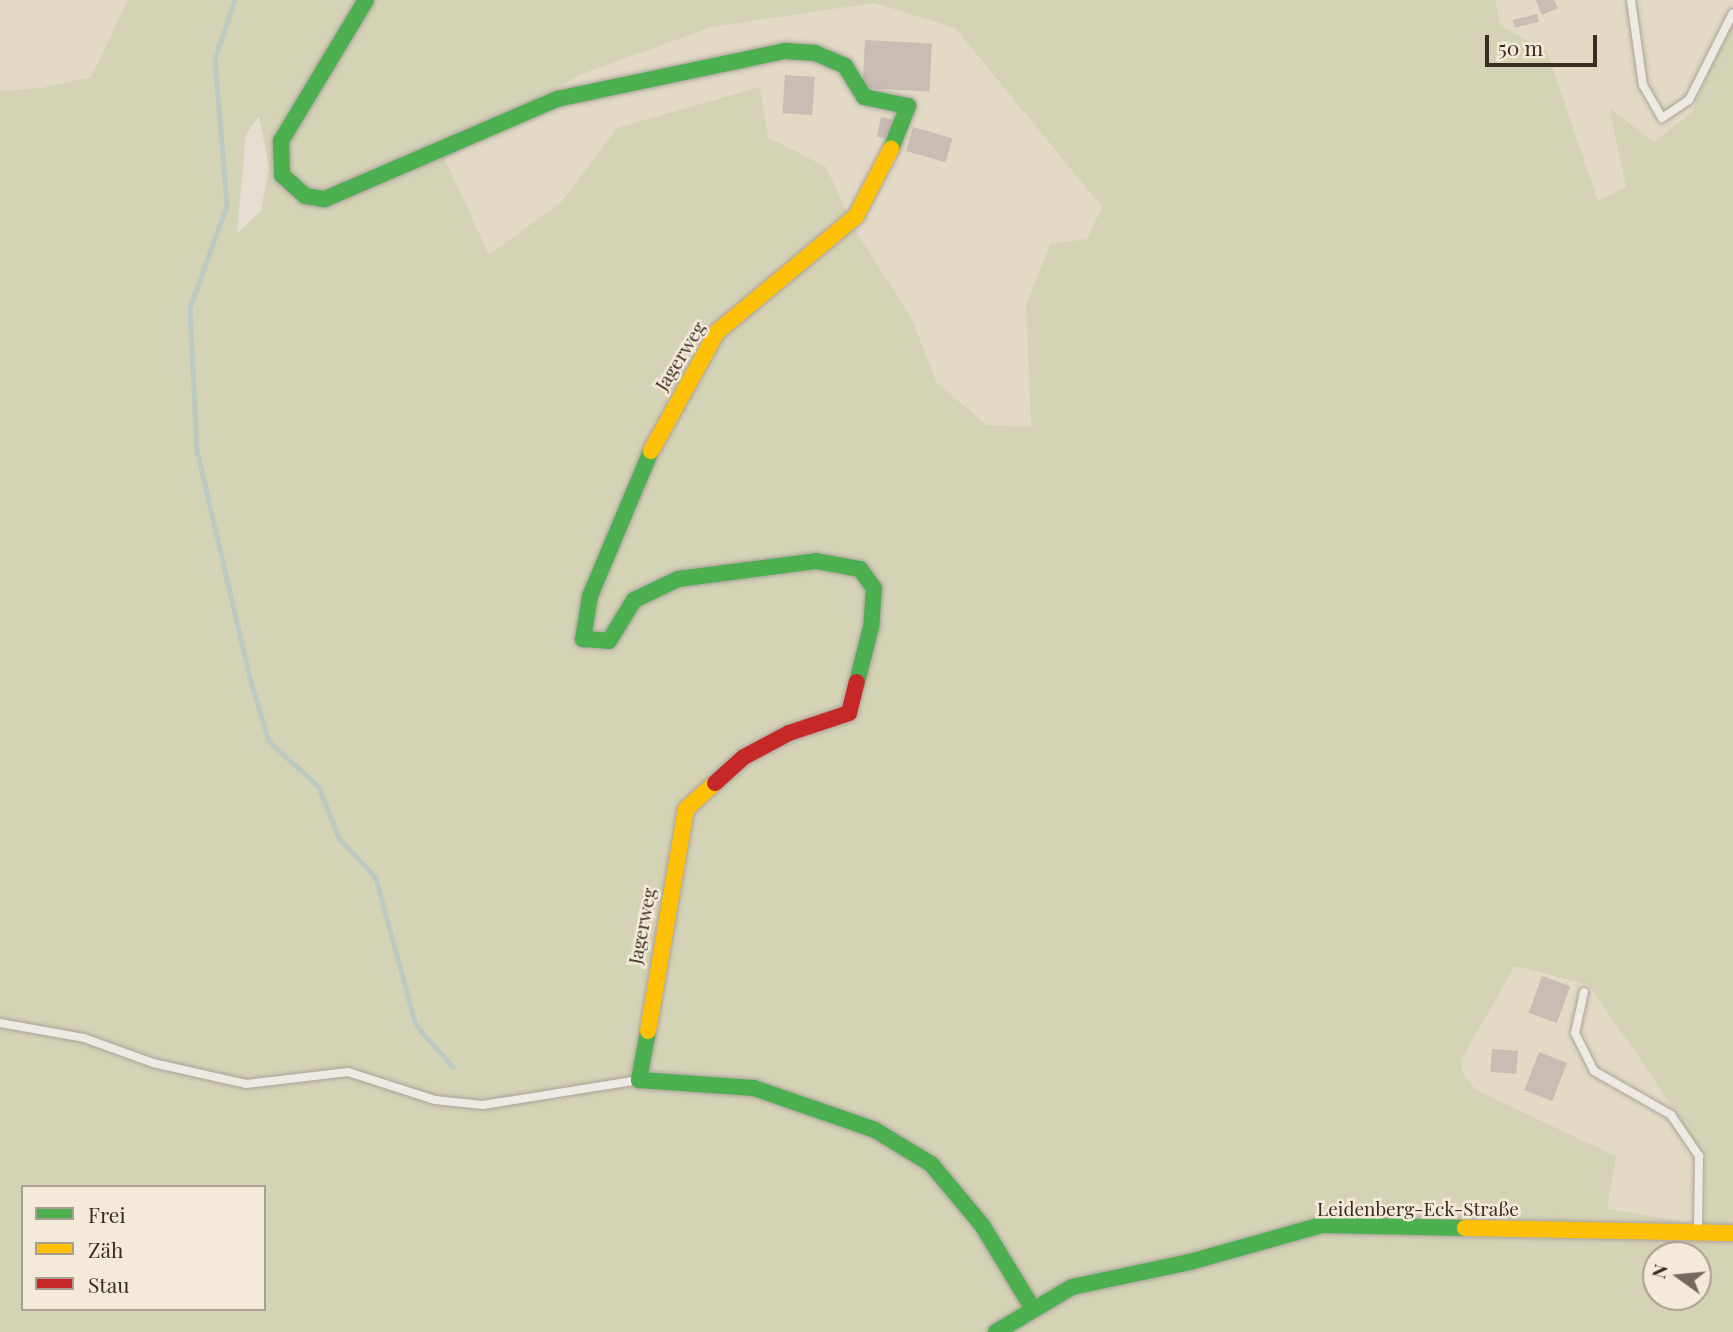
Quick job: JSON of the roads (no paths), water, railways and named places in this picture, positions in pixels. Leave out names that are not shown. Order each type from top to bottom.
[{"type":"street","name":"Jagerweg","points":[[366,0],[281,141],[282,175],[306,196],[325,199],[557,99],[785,51],[815,53],[845,66],[864,97],[908,106],[894,144],[856,216],[717,332],[662,426],[583,619],[583,639],[610,641],[634,600],[678,579],[816,561],[860,569],[874,588],[871,627],[849,713],[789,733],[744,757],[686,809],[639,1080]]},
{"type":"street","points":[[639,1080],[754,1088],[875,1130],[931,1164],[982,1225],[1033,1309]]},
{"type":"street","name":"Leidenberg-Eck-Straße","points":[[996,1332],[1072,1287],[1190,1262],[1322,1225],[1733,1233]]},
{"type":"lane","points":[[1631,0],[1643,85],[1662,118],[1689,100],[1733,13]]},
{"type":"lane","points":[[1584,992],[1575,1033],[1594,1071],[1671,1115],[1699,1156],[1698,1234]]},
{"type":"lane","points":[[0,1023],[84,1038],[153,1063],[246,1084],[348,1072],[435,1100],[483,1105],[639,1080]]},
{"type":"waterway","points":[[235,0],[215,59],[227,206],[190,308],[197,450],[250,678],[269,741],[319,787],[339,838],[376,878],[416,1025],[453,1067]]}]
